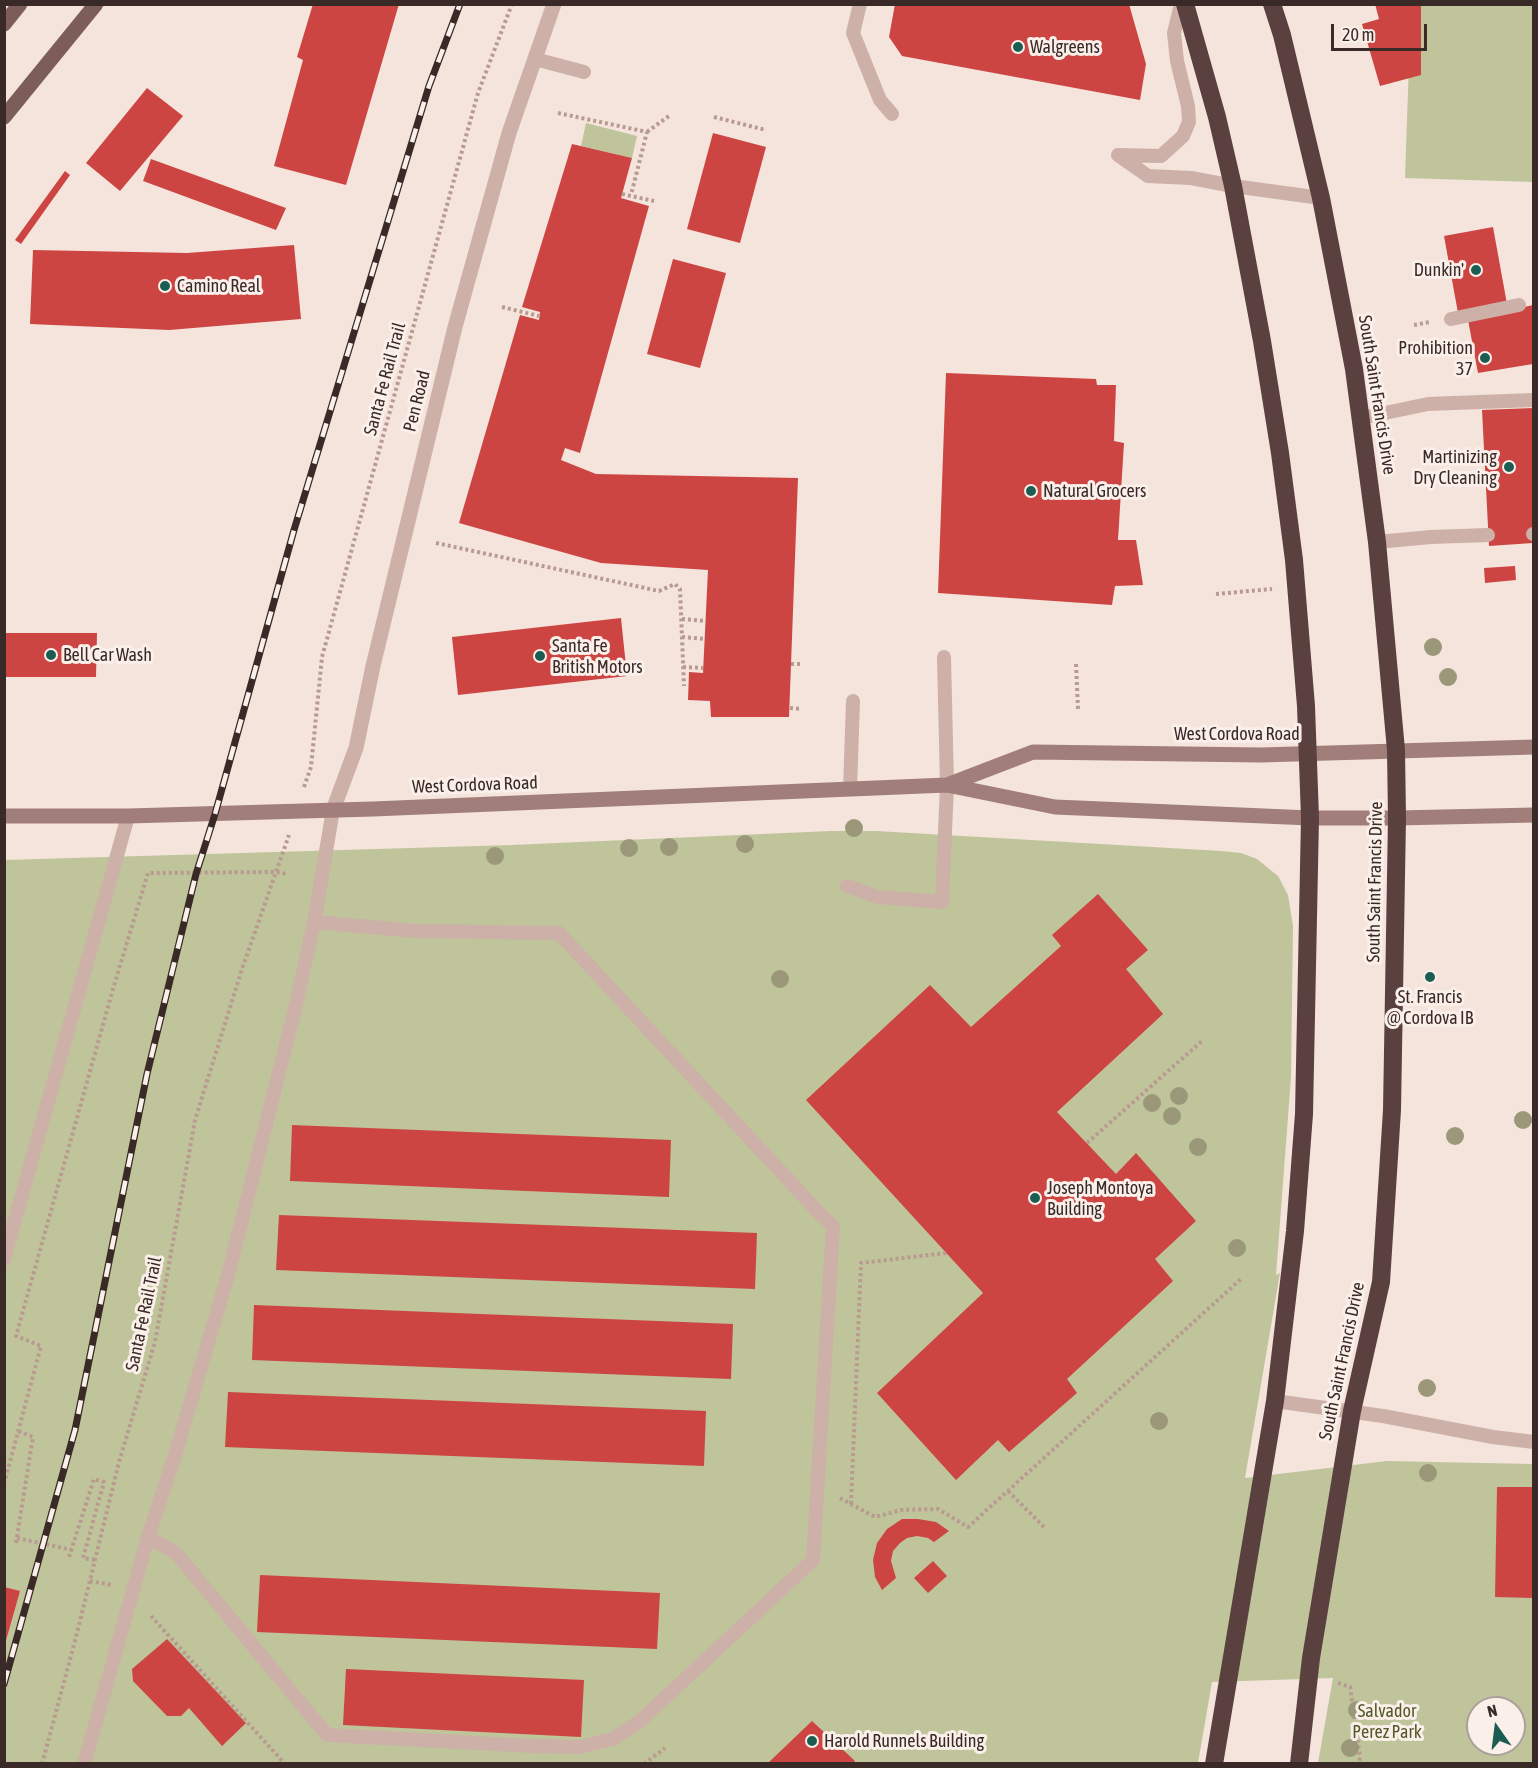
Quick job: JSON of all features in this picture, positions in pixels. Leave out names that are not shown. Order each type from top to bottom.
[{"type":"highway","points":[[1183,4],[1217,117],[1233,186],[1280,453],[1294,560],[1306,706],[1310,818],[1304,1114],[1296,1231],[1275,1401],[1214,1764]]},
{"type":"highway","name":"South Saint Francis Drive","points":[[1272,4],[1282,35],[1321,198],[1354,369],[1377,542],[1396,750],[1392,1110],[1381,1282],[1352,1411],[1311,1658],[1299,1764]]},
{"type":"main road","points":[[4,24],[20,4]]},
{"type":"main road","points":[[4,117],[96,4]]},
{"type":"main road","name":"West Cordova Road","points":[[947,785],[1033,752],[1307,754],[1533,747]]},
{"type":"main road","name":"West Cordova Road","points":[[4,816],[128,816],[333,810],[947,785],[1055,807],[1310,818],[1397,819],[1533,815]]},
{"type":"street","name":"Pen Road","points":[[333,810],[356,748],[373,666],[455,327],[510,133],[554,4]]},
{"type":"lane","points":[[860,4],[854,33],[880,100],[892,114]]},
{"type":"lane","points":[[1183,4],[1174,33],[1177,61],[1188,106],[1189,122],[1183,136],[1161,156],[1118,155],[1148,176],[1191,178],[1321,198]]},
{"type":"lane","points":[[535,59],[584,72]]},
{"type":"lane","points":[[1451,319],[1519,305]]},
{"type":"lane","points":[[1360,418],[1428,404],[1533,400]]},
{"type":"lane","points":[[1377,542],[1488,535]]},
{"type":"lane","points":[[848,885],[878,897],[942,902],[947,785],[944,657]]},
{"type":"lane","points":[[850,789],[853,701]]},
{"type":"lane","points":[[84,1764],[148,1537],[175,1455],[228,1275],[276,1089],[314,922],[333,810]]},
{"type":"lane","points":[[4,1259],[128,816]]},
{"type":"lane","points":[[148,1537],[176,1553],[327,1735],[533,1746],[579,1747],[613,1738],[640,1721],[813,1560],[833,1226],[559,933],[416,931],[314,922]]},
{"type":"lane","points":[[1275,1401],[1352,1411],[1493,1437],[1533,1442]]},
{"type":"path","name":"Santa Fe Rail Trail","points":[[311,766],[322,657],[478,93],[512,4]]},
{"type":"path","points":[[558,113],[647,132]]},
{"type":"path","points":[[631,195],[647,132],[669,116]]},
{"type":"path","points":[[714,117],[766,130]]},
{"type":"path","points":[[622,194],[654,201]]},
{"type":"path","points":[[502,307],[539,316]]},
{"type":"path","points":[[436,543],[659,591],[675,584],[680,589],[684,686]]},
{"type":"path","points":[[1216,594],[1273,588]]},
{"type":"path","points":[[681,619],[706,621]]},
{"type":"path","points":[[682,637],[705,639]]},
{"type":"path","points":[[791,664],[803,664]]},
{"type":"path","points":[[1076,664],[1078,709]]},
{"type":"path","points":[[683,667],[704,668]]},
{"type":"path","points":[[790,708],[801,708]]},
{"type":"path","name":"Santa Fe Rail Trail","points":[[42,1764],[119,1462],[155,1342],[195,1120],[242,969],[277,872]]},
{"type":"path","points":[[4,1484],[40,1346],[16,1336],[113,989],[148,873],[277,872],[287,874]]},
{"type":"path","points":[[1087,1143],[1202,1041]]},
{"type":"path","points":[[850,1504],[861,1263],[946,1253]]},
{"type":"path","points":[[818,1486],[875,1517],[901,1510],[938,1509],[968,1527],[1242,1278]]},
{"type":"path","points":[[18,1431],[33,1437],[17,1540],[72,1550]]},
{"type":"path","points":[[69,1557],[94,1479],[104,1482],[83,1558],[95,1560]]},
{"type":"path","points":[[1008,1491],[1044,1527]]},
{"type":"path","points":[[90,1581],[112,1585],[121,1590]]},
{"type":"path","points":[[150,1605],[151,1617],[285,1764]]},
{"type":"path","points":[[1338,1683],[1350,1687],[1360,1757],[1359,1764]]},
{"type":"path","points":[[644,1764],[665,1748]]},
{"type":"green space","points":[[1411,5],[1533,5],[1533,182],[1405,178]]},
{"type":"green space","points":[[586,123],[637,136],[632,158],[581,146]]},
{"type":"green space","name":"Salvador Perez Park","points":[[831,831],[876,831],[1221,851],[1241,853],[1257,859],[1278,876],[1288,895],[1293,926],[1291,1077],[1276,1275],[1280,1273],[1245,1478],[1387,1461],[1533,1464],[1533,1763],[1318,1763],[1333,1678],[1212,1682],[1198,1763],[5,1763],[5,860],[512,845]]},
{"type":"building","points":[[313,4],[399,4],[346,185],[274,166],[303,60],[297,57]]},
{"type":"building","name":"Walgreens","points":[[895,4],[1129,4],[1146,64],[1140,100],[902,56],[889,37]]},
{"type":"building","points":[[1375,4],[1421,4],[1421,75],[1380,86],[1362,24],[1379,19]]},
{"type":"building","points":[[147,88],[183,116],[120,191],[86,163]]},
{"type":"building","points":[[713,133],[766,147],[740,243],[687,229]]},
{"type":"building","points":[[572,144],[632,158],[621,198],[649,206],[580,453],[565,448],[561,460],[596,474],[798,478],[789,717],[711,717],[710,701],[688,700],[689,672],[703,673],[708,570],[601,563],[459,523],[520,315],[539,320],[540,312],[522,307]]},
{"type":"building","points":[[151,159],[286,208],[276,230],[143,181]]},
{"type":"building","points":[[65,171],[70,175],[21,244],[15,240]]},
{"type":"building","name":"Dunkin'","points":[[1493,227],[1507,304],[1458,313],[1444,236]]},
{"type":"building","name":"Camino Real","points":[[294,245],[301,319],[169,330],[30,324],[33,250],[187,253]]},
{"type":"building","points":[[673,259],[726,273],[700,368],[647,354]]},
{"type":"building","points":[[1533,305],[1533,364],[1478,373],[1468,320]]},
{"type":"building","name":"Natural Grocers","points":[[946,373],[1096,379],[1097,385],[1116,385],[1114,441],[1124,443],[1118,540],[1136,540],[1143,585],[1115,586],[1112,605],[938,593]]},
{"type":"building","name":"Martinizing Dry Cleaning","points":[[1533,408],[1533,543],[1489,546],[1482,410]]},
{"type":"building","points":[[1515,566],[1516,580],[1485,583],[1484,568]]},
{"type":"building","name":"Santa Fe British Motors","points":[[621,618],[627,676],[458,695],[452,637]]},
{"type":"building","name":"Bell Car Wash","points":[[4,633],[97,633],[96,677],[4,677]]},
{"type":"building","name":"Joseph Montoya Building","points":[[1098,894],[1148,950],[1126,969],[1163,1014],[1057,1112],[1116,1174],[1136,1153],[1196,1221],[1155,1259],[1173,1281],[1067,1379],[1077,1393],[1009,1452],[998,1440],[956,1480],[877,1393],[983,1293],[806,1100],[930,985],[971,1027],[1061,946],[1052,935]]},
{"type":"building","points":[[292,1125],[671,1140],[669,1197],[290,1181]]},
{"type":"building","points":[[279,1215],[757,1233],[755,1289],[276,1270]]},
{"type":"building","points":[[254,1305],[733,1324],[731,1379],[252,1360]]},
{"type":"building","points":[[228,1392],[706,1411],[704,1466],[225,1447]]},
{"type":"building","points":[[1497,1487],[1533,1487],[1533,1598],[1495,1597]]},
{"type":"building","points":[[902,1519],[936,1522],[949,1531],[934,1542],[917,1536],[907,1538],[900,1543],[893,1551],[891,1561],[896,1578],[882,1590],[875,1577],[873,1560],[877,1543],[887,1529]]},
{"type":"building","points":[[933,1561],[947,1576],[928,1593],[914,1578]]},
{"type":"building","points":[[260,1575],[660,1593],[657,1649],[257,1632]]},
{"type":"building","points":[[4,1587],[20,1591],[5,1644],[4,1644]]},
{"type":"building","points":[[167,1639],[246,1723],[222,1746],[189,1708],[181,1716],[167,1716],[133,1681],[132,1669]]},
{"type":"building","points":[[346,1669],[584,1680],[581,1737],[343,1725]]},
{"type":"building","name":"Harold Runnels Building","points":[[812,1721],[855,1761],[852,1764],[767,1764]]},
{"type":"railway","points":[[4,1684],[75,1430],[147,1074],[196,874],[215,814],[294,530],[429,86],[460,4]]},
{"type":"place","name":"Walgreens","points":[[1018,47]]},
{"type":"place","name":"Dunkin'","points":[[1476,270]]},
{"type":"place","name":"Camino Real","points":[[165,286]]},
{"type":"place","name":"Prohibition 37","points":[[1485,358]]},
{"type":"place","name":"Martinizing Dry Cleaning","points":[[1509,467]]},
{"type":"place","name":"Natural Grocers","points":[[1031,491]]},
{"type":"place","name":"Bell Car Wash","points":[[51,655]]},
{"type":"place","name":"Santa Fe British Motors","points":[[540,656]]},
{"type":"place","name":"St. Francis @ Cordova IB","points":[[1430,977]]},
{"type":"place","name":"Joseph Montoya Building","points":[[1035,1198]]},
{"type":"place","name":"Harold Runnels Building","points":[[812,1741]]}]
